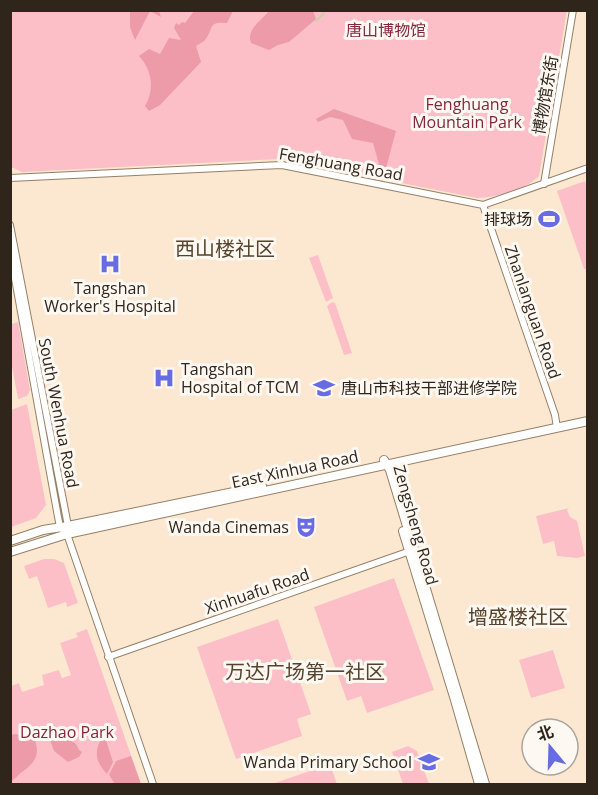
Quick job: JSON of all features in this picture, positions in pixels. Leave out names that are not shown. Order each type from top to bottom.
[{"type":"main road","name":"East Xinhua Road","points":[[10,541],[43,530],[65,529],[385,464],[557,425],[588,415]]},
{"type":"main road","name":"East Xinhua Road","points":[[557,425],[588,421]]},
{"type":"main road","name":"Zengsheng Road","points":[[385,464],[485,784]]},
{"type":"main road","name":"East Xinhua Road","points":[[10,552],[65,529]]},
{"type":"main road","name":"Zengsheng Road","points":[[412,550],[479,784]]},
{"type":"street","name":"博物馆东街","points":[[544,184],[573,10]]},
{"type":"street","name":"Fenghuang Road","points":[[10,178],[282,165],[483,206]]},
{"type":"street","points":[[483,206],[588,168]]},
{"type":"street","name":"Zhanlanguan Road","points":[[483,206],[557,425]]},
{"type":"street","name":"South Wenhua Road","points":[[10,225],[65,529]]},
{"type":"street","name":"South Wenhua Road","points":[[10,251],[65,529],[153,784]]},
{"type":"street","name":"Xinhuafu Road","points":[[108,657],[412,550]]},
{"type":"green space","name":"Fenghuang Mountain Park","points":[[567,10],[539,176],[526,186],[510,192],[477,198],[280,159],[22,172],[11,167],[11,11]]},
{"type":"green space","points":[[585,181],[588,189],[587,269],[584,269],[557,191]]},
{"type":"green space","points":[[318,255],[333,298],[326,302],[309,258]]},
{"type":"green space","points":[[332,302],[335,303],[352,353],[344,355],[327,306]]},
{"type":"green space","points":[[18,322],[30,390],[27,396],[18,399],[11,361],[11,324]]},
{"type":"green space","points":[[27,404],[46,505],[36,518],[11,527],[11,410]]},
{"type":"green space","points":[[569,508],[567,510],[570,517],[577,521],[585,556],[577,558],[557,556],[554,541],[543,544],[536,516]]},
{"type":"green space","points":[[44,559],[54,559],[64,563],[78,603],[67,607],[66,602],[48,608],[37,576],[29,579],[24,566]]},
{"type":"green space","points":[[394,578],[434,690],[367,713],[361,696],[347,701],[314,607]]},
{"type":"green space","points":[[278,619],[311,714],[297,719],[302,736],[236,759],[197,647]]},
{"type":"green space","name":"Dazhao Park","points":[[87,629],[141,784],[11,784],[11,686],[19,683],[22,692],[44,685],[42,675],[59,670],[62,678],[71,675],[60,643],[78,637],[76,633]]},
{"type":"green space","points":[[553,650],[565,688],[531,698],[519,660]]},
{"type":"green space","points":[[408,746],[417,751],[429,784],[403,784],[392,752]]},
{"type":"green space","points":[[330,764],[337,784],[272,784]]},
{"type":"shaded area","points":[[130,11],[150,11],[135,40],[130,27]]},
{"type":"shaded area","points":[[150,11],[159,11],[161,17]]},
{"type":"shaded area","points":[[194,11],[233,11],[227,23],[216,23],[205,41],[196,46],[201,62],[160,105],[149,111],[145,106],[150,93],[151,80],[147,67],[139,56],[149,49],[160,54],[169,38],[181,40],[174,28],[176,23],[179,25],[182,22],[185,23]]},
{"type":"shaded area","points":[[269,11],[313,11],[316,19],[289,42],[269,50],[251,43],[250,38],[252,29]]},
{"type":"shaded area","points":[[334,109],[396,131],[383,179],[373,143],[352,139],[343,120],[330,117],[318,122],[316,119]]},
{"type":"shaded area","points":[[53,724],[76,744],[82,752],[79,757],[68,762],[54,751],[46,729]]},
{"type":"shaded area","points":[[104,734],[113,762],[107,774],[97,755],[98,745]]},
{"type":"shaded area","points":[[11,735],[34,738],[37,753],[30,765],[11,781]]},
{"type":"shaded area","points":[[131,756],[141,784],[115,784],[109,775],[116,761]]},
{"type":"waterway","points":[[316,21],[324,13]]},
{"type":"place","name":"排球场","points":[[549,219]]},
{"type":"place","name":"Tangshan Worker's Hospital","points":[[110,264]]},
{"type":"place","name":"Tangshan Hospital of TCM","points":[[164,378]]},
{"type":"place","name":"唐山市科技干部进修学院","points":[[324,388]]},
{"type":"place","name":"Wanda Cinemas","points":[[306,527]]},
{"type":"place","name":"Wanda Primary School","points":[[429,762]]},
{"type":"district","name":"西山楼社区","points":[[225,248]]},
{"type":"district","name":"增盛楼社区","points":[[518,616]]},
{"type":"district","name":"万达广场第一社区","points":[[305,671]]},
{"type":"park label","name":"唐山博物馆","points":[[386,30]]}]
